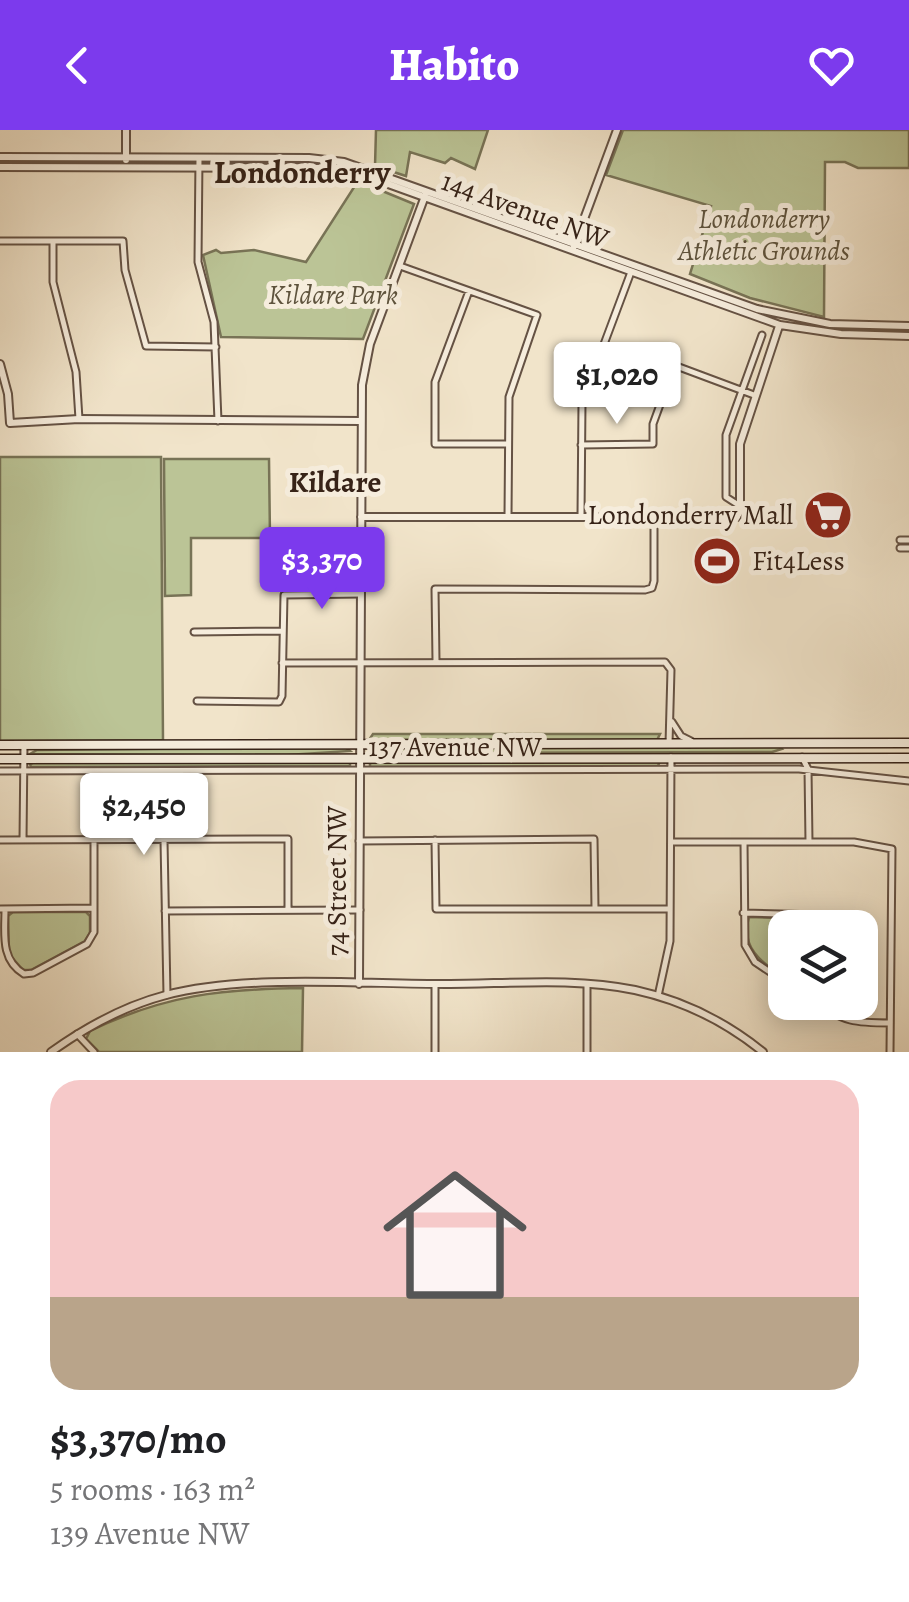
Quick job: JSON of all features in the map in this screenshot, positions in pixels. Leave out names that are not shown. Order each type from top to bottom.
[{"type":"main road","name":"137 Avenue NW","points":[[0,745],[909,744]]},
{"type":"main road","name":"137 Avenue NW","points":[[0,759],[909,755]]},
{"type":"street","points":[[126,130],[126,162]]},
{"type":"street","points":[[574,248],[617,130]]},
{"type":"street","name":"144 Avenue NW","points":[[0,158],[330,168],[426,193],[780,325],[842,334],[909,336]]},
{"type":"street","name":"144 Avenue NW","points":[[0,166],[126,162]]},
{"type":"street","points":[[199,162],[198,262],[214,322],[218,421]]},
{"type":"street","name":"74 Street NW","points":[[360,984],[361,420],[366,357],[426,193]]},
{"type":"street","points":[[0,241],[124,240],[126,270],[146,346],[216,347]]},
{"type":"street","points":[[52,241],[53,282],[76,372],[78,419]]},
{"type":"street","points":[[400,266],[536,316],[508,396],[508,516]]},
{"type":"street","points":[[581,516],[582,403],[632,269]]},
{"type":"street","name":"144 Avenue NW","points":[[632,269],[782,316],[842,326],[909,326]]},
{"type":"street","points":[[469,290],[436,382],[435,444],[508,444]]},
{"type":"street","points":[[361,517],[736,516],[740,506],[740,444],[782,316]]},
{"type":"street","points":[[740,506],[726,497],[726,435],[762,335]]},
{"type":"street","points":[[0,364],[10,423],[78,419],[361,420]]},
{"type":"street","points":[[581,445],[654,444],[652,424],[673,369],[679,367],[754,395]]},
{"type":"street","points":[[436,662],[435,589],[652,588],[654,517]]},
{"type":"street","points":[[909,540],[900,544],[909,548]]},
{"type":"street","points":[[197,701],[276,703],[282,699],[284,595],[361,594]]},
{"type":"street","points":[[194,632],[282,631]]},
{"type":"street","points":[[282,663],[659,662],[668,665],[669,744]]},
{"type":"street","points":[[670,718],[681,736],[699,744]]},
{"type":"street","points":[[23,840],[24,745]]},
{"type":"street","points":[[658,996],[669,952],[671,757]]},
{"type":"street","points":[[802,757],[808,769],[808,842]]},
{"type":"street","points":[[808,769],[816,757]]},
{"type":"street","name":"137 Avenue NW","points":[[0,771],[808,769],[909,781]]},
{"type":"street","points":[[0,840],[288,839],[288,910]]},
{"type":"street","points":[[360,841],[594,839],[595,909]]},
{"type":"street","points":[[94,840],[94,908],[92,939],[33,973],[24,974],[10,964],[2,909],[94,908]]},
{"type":"street","points":[[435,840],[436,910],[670,908]]},
{"type":"street","points":[[164,841],[167,995]]},
{"type":"street","points":[[671,842],[854,842],[892,849],[890,1052]]},
{"type":"street","points":[[744,842],[744,940],[755,962],[768,971]]},
{"type":"street","points":[[166,911],[360,910]]},
{"type":"street","points":[[743,913],[768,914]]},
{"type":"street","points":[[434,984],[435,1052]]},
{"type":"street","points":[[587,984],[587,1052]]},
{"type":"street","points":[[51,1052],[122,1010],[167,995],[226,985],[587,984],[658,996],[712,1018],[763,1052]]},
{"type":"street","points":[[841,1020],[890,1023]]},
{"type":"street","points":[[77,1034],[94,1052]]},
{"type":"green space","points":[[376,130],[488,130],[475,169],[451,158],[445,163],[410,152],[406,176],[375,166]]},
{"type":"green space","name":"Londonderry Athletic Grounds","points":[[623,130],[909,130],[909,168],[858,168],[845,162],[825,162],[824,317],[750,298],[690,274],[711,206],[606,175]]},
{"type":"green space","name":"Kildare Park","points":[[358,181],[414,204],[363,339],[221,337],[203,255],[216,250],[254,250],[306,262]]},
{"type":"green space","points":[[0,457],[161,457],[163,740],[0,741]]},
{"type":"green space","points":[[164,459],[269,459],[270,538],[191,538],[191,595],[165,596]]},
{"type":"green space","points":[[373,734],[660,734],[657,740],[369,740]]},
{"type":"green space","points":[[345,747],[350,751],[287,755],[30,754],[37,750]]},
{"type":"green space","points":[[427,747],[780,747],[782,749],[369,753]]},
{"type":"green space","points":[[660,761],[658,766],[370,767],[370,762]]},
{"type":"green space","points":[[35,762],[350,762],[350,766],[31,767]]},
{"type":"green space","points":[[13,912],[86,912],[90,916],[90,933],[85,941],[31,970],[23,970],[9,954],[8,916]]},
{"type":"green space","points":[[749,917],[768,918],[768,965],[750,946]]},
{"type":"green space","points":[[303,988],[302,1052],[99,1052],[86,1039],[90,1031],[168,1002],[246,990]]},
{"type":"place","name":"Londonderry Mall","points":[[828,515]]},
{"type":"place","name":"Fit4Less","points":[[717,561]]},
{"type":"district","name":"Londonderry","points":[[302,172]]},
{"type":"district","name":"Kildare","points":[[335,482]]}]
